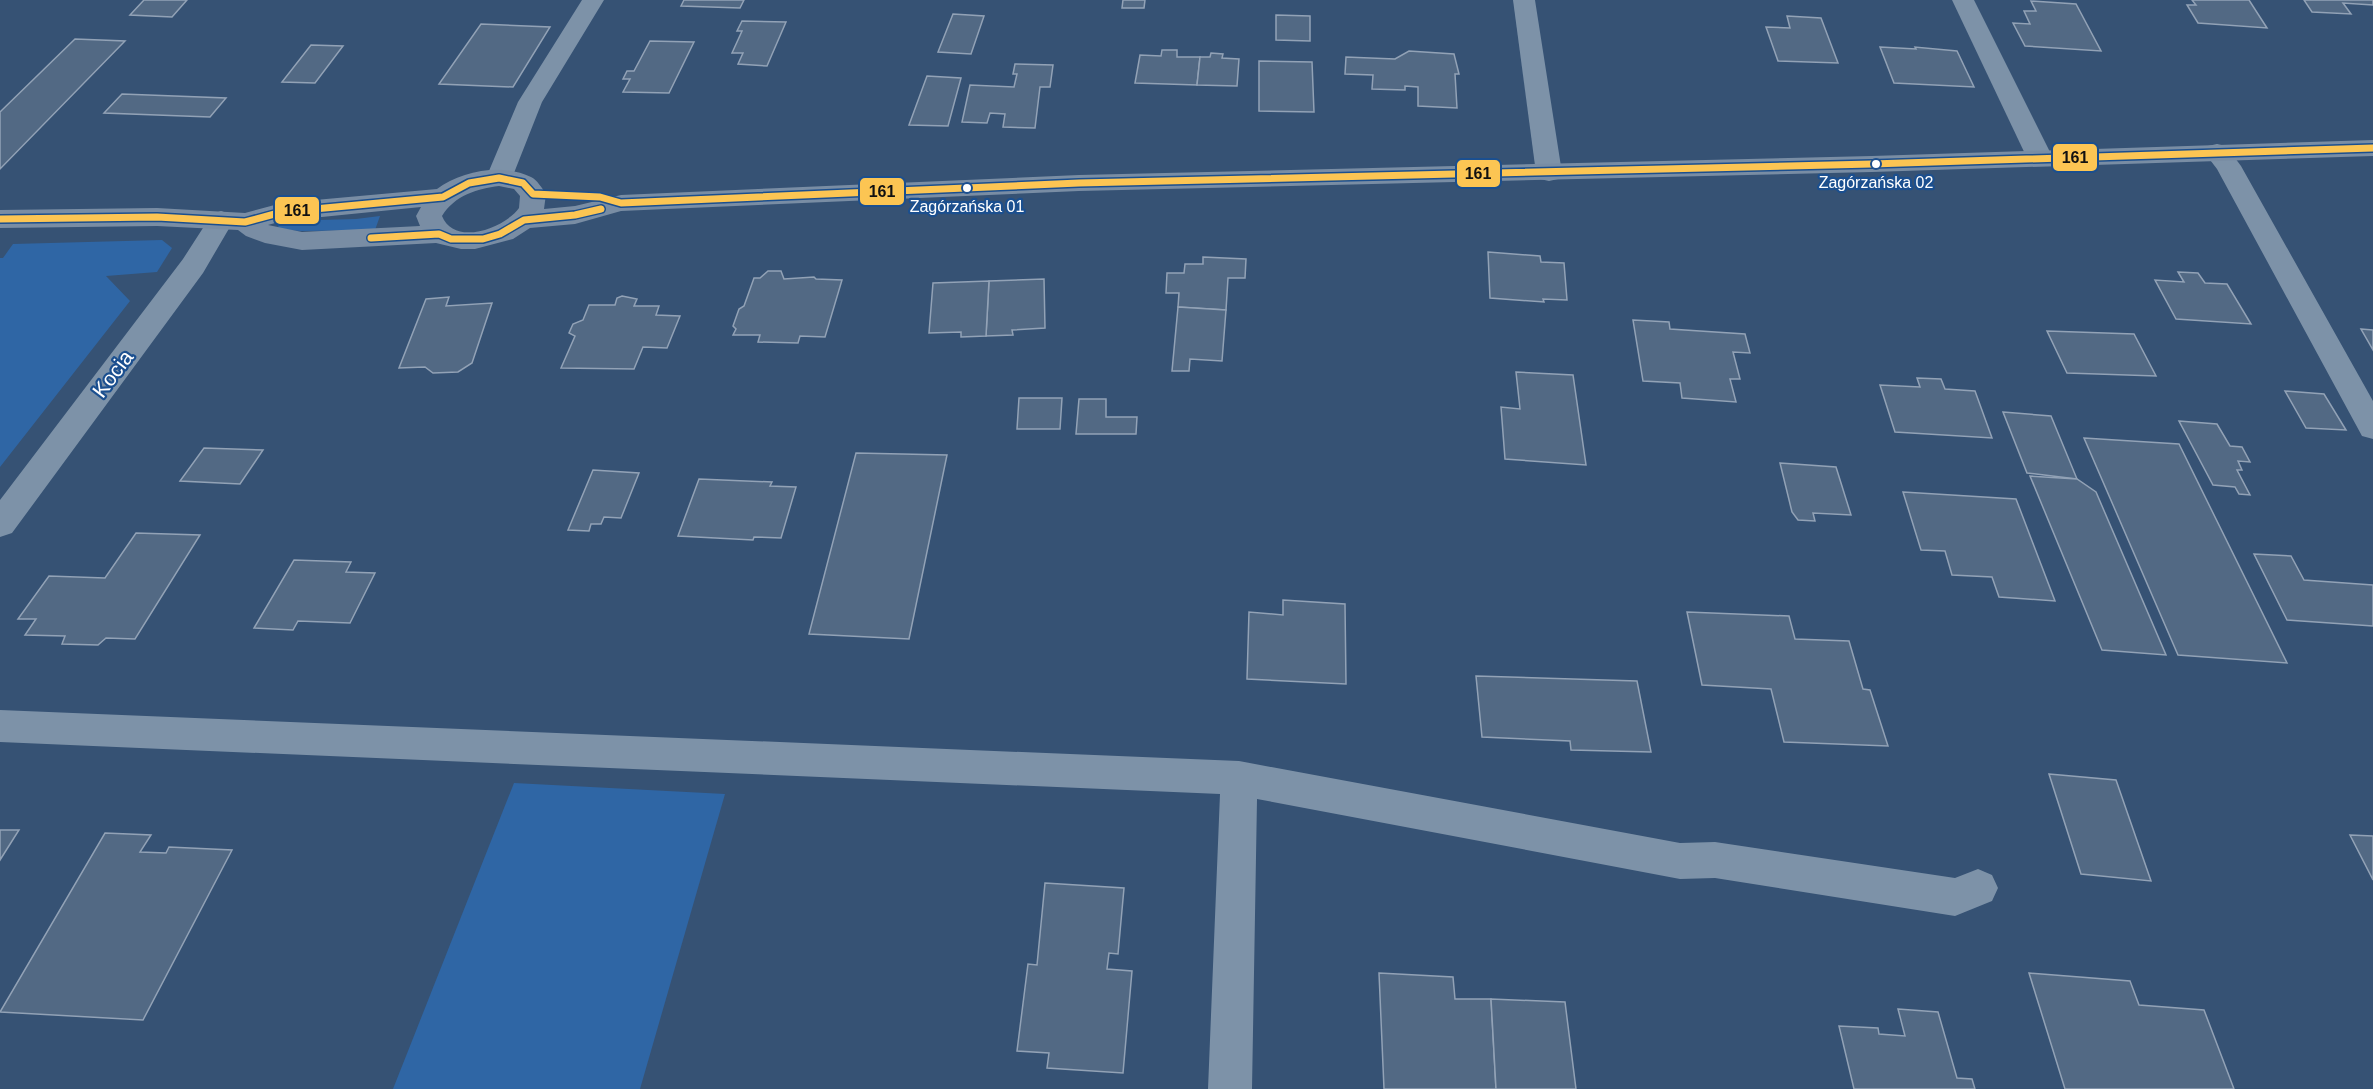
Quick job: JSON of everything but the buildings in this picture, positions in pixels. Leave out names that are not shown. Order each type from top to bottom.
[{"type":"street","points":[[499,178],[530,102],[592,0]]},
{"type":"street","points":[[1524,0],[1549,173]]},
{"type":"street","points":[[1963,0],[2040,158]]},
{"type":"street","points":[[524,220],[533,207],[533,194],[523,183],[499,178],[469,183],[443,197],[434,205],[429,216],[433,226],[440,234],[451,239],[483,239],[500,234],[524,220],[575,215],[621,203],[1079,183],[1549,173],[2373,148]]},
{"type":"street","points":[[2217,152],[2228,166],[2373,428]]},
{"type":"street","points":[[533,194],[600,196],[621,203]]},
{"type":"street","points":[[0,219],[157,217],[233,221],[282,212],[443,197]]},
{"type":"street","points":[[233,221],[275,237],[302,241],[440,234]]},
{"type":"street","name":"Kocia","points":[[0,524],[194,266],[233,221]]},
{"type":"street","points":[[0,726],[1239,778],[1680,861],[1716,860],[1955,897],[1978,888]]},
{"type":"street","points":[[1230,1089],[1239,778]]},
{"type":"shaded area","points":[[380,216],[375,230],[301,231],[279,229],[278,225],[284,221]]},
{"type":"shaded area","points":[[162,240],[172,248],[157,272],[106,276],[130,301],[0,467],[0,258],[3,258],[13,244]]},
{"type":"shaded area","points":[[514,783],[725,794],[640,1089],[393,1089]]},
{"type":"transit line","name":"161","points":[[0,219],[157,217],[245,222],[282,212],[443,197],[469,183],[499,178],[523,183],[533,194],[600,197],[621,203],[1079,183],[1872,164],[2373,148]]},
{"type":"transit line","name":"161","points":[[371,238],[439,234],[451,239],[483,239],[500,234],[524,220],[575,215],[601,209]]},
{"type":"place","name":"Zagórzańska 02","points":[[1876,164]]},
{"type":"place","name":"Zagórzańska 01","points":[[967,188]]}]
